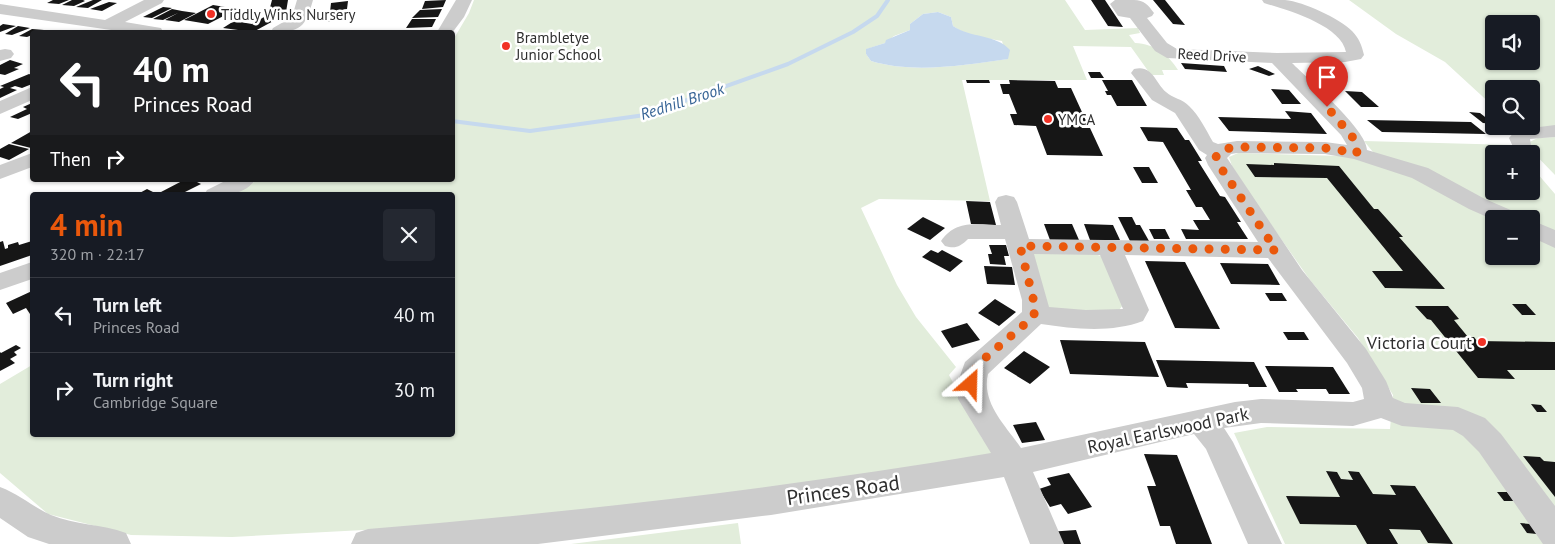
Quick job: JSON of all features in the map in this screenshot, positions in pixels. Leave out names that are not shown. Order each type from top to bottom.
[{"type":"street","points":[[107,26],[156,0]]},
{"type":"street","points":[[282,30],[299,20],[305,0]]},
{"type":"street","points":[[447,30],[464,0]]},
{"type":"street","name":"Reed Drive","points":[[1135,13],[1161,47],[1174,54],[1276,58],[1345,57],[1354,55],[1355,49],[1350,40],[1328,21],[1303,10],[1270,0]]},
{"type":"street","points":[[0,9],[139,30]]},
{"type":"street","points":[[1276,58],[1349,131],[1356,143],[1357,153]]},
{"type":"street","points":[[1140,73],[1150,82],[1159,96],[1182,109],[1206,146],[1218,153]]},
{"type":"street","points":[[5,110],[30,94]]},
{"type":"street","points":[[1521,145],[1519,138],[1523,134],[1555,132]]},
{"type":"street","points":[[1491,210],[1420,173],[1357,153],[1325,148],[1237,147],[1224,149],[1218,153],[1216,158],[1276,250],[1364,368],[1378,392],[1378,404],[1402,414],[1458,419],[1474,427],[1490,443],[1555,533]]},
{"type":"street","points":[[0,173],[30,160]]},
{"type":"street","points":[[221,192],[240,182]]},
{"type":"street","points":[[1006,202],[1036,306],[1035,314],[978,364],[972,376],[971,392],[977,407],[1014,462],[1047,544]]},
{"type":"street","points":[[953,241],[962,232],[1109,247],[1276,250]]},
{"type":"street","points":[[1540,232],[1555,240]]},
{"type":"street","points":[[1035,314],[1095,319],[1124,319],[1134,315],[1134,303],[1109,247]]},
{"type":"street","points":[[0,282],[30,271]]},
{"type":"street","name":"Royal Earlswood Park","points":[[1014,462],[1202,421],[1261,411],[1361,414],[1372,410],[1378,404]]},
{"type":"street","points":[[1202,421],[1218,442],[1265,544]]},
{"type":"street","name":"Princes Road","points":[[368,544],[552,529],[843,491],[1014,462]]},
{"type":"street","points":[[0,501],[40,526],[75,538],[114,544]]},
{"type":"green space","points":[[474,0],[1065,0],[1085,30],[1138,28],[1140,33],[1129,35],[1135,43],[1149,45],[1160,51],[1170,59],[1178,70],[1162,70],[1164,75],[1151,75],[1131,47],[1073,46],[1087,80],[962,80],[990,201],[879,199],[861,208],[897,285],[916,317],[956,367],[949,375],[982,438],[1002,456],[835,485],[421,527],[232,537],[131,535],[48,514],[0,473],[0,384],[30,366],[30,437],[455,437],[455,192],[235,192],[254,182],[455,182],[455,37],[469,13]],"holes":[[[938,12],[951,17],[953,26],[977,36],[1002,41],[1007,59],[956,66],[922,68],[887,65],[871,61],[866,54],[867,49],[885,43],[894,36],[910,30],[910,24],[923,14]]]},
{"type":"green space","points":[[1349,0],[1555,0],[1555,127],[1540,127],[1540,80],[1485,80],[1485,99],[1445,62],[1396,34]]},
{"type":"green space","points":[[1555,137],[1555,175],[1540,160],[1540,145],[1525,144],[1538,138]]},
{"type":"green space","points":[[1364,141],[1513,145],[1485,145],[1485,200],[1540,200],[1540,176],[1555,194],[1555,544],[1285,544],[1234,433],[1267,427],[1390,429],[1393,395],[1358,338],[1310,280],[1232,166],[1229,157],[1238,153],[1377,157]]},
{"type":"green space","points":[[1034,254],[1094,254],[1101,256],[1123,305],[1119,310],[1062,312],[1048,308]]},
{"type":"green space","points":[[738,523],[741,544],[571,544]]},
{"type":"water","points":[[938,12],[951,17],[953,26],[960,30],[998,41],[1004,45],[1010,50],[1008,59],[957,66],[922,68],[887,65],[871,61],[866,54],[866,49],[885,43],[886,40],[910,30],[910,24],[923,14]]},
{"type":"building","points":[[53,0],[69,0],[59,4],[47,3]]},
{"type":"building","points":[[72,0],[85,1],[74,6],[62,5]]},
{"type":"building","points":[[93,0],[102,0],[88,8],[76,7]]},
{"type":"building","points":[[272,0],[288,0],[286,12],[268,15]]},
{"type":"building","points":[[446,0],[443,7],[422,9],[425,1]]},
{"type":"building","points":[[1091,0],[1105,0],[1123,27],[1108,26]]},
{"type":"building","points":[[1153,0],[1165,0],[1185,25],[1173,24]]},
{"type":"building","points":[[348,1],[347,9],[330,12],[331,3]]},
{"type":"building","points":[[109,2],[117,3],[102,11],[90,9]]},
{"type":"building","name":"Tiddly Winks Nursery","points":[[213,5],[237,9],[208,24],[184,20]]},
{"type":"building","points":[[163,7],[172,8],[152,18],[143,17]]},
{"type":"building","points":[[172,9],[196,13],[179,22],[165,20],[178,13],[163,20],[153,19]]},
{"type":"building","points":[[442,9],[438,17],[412,18],[420,10]]},
{"type":"building","points":[[345,11],[345,19],[327,22],[328,13]]},
{"type":"building","points":[[264,17],[277,19],[257,30],[223,28],[234,21],[252,24]]},
{"type":"building","points":[[412,19],[436,19],[432,27],[406,28]]},
{"type":"building","points":[[3,24],[16,26],[0,32],[0,26]]},
{"type":"building","points":[[18,26],[30,28],[12,35],[5,34]]},
{"type":"building","points":[[30,30],[30,36],[19,36]]},
{"type":"building","points":[[10,60],[23,64],[14,68],[19,69],[5,75],[0,74],[0,65]]},
{"type":"building","points":[[1181,63],[1224,66],[1227,72],[1185,69]]},
{"type":"building","points":[[1258,66],[1275,74],[1269,76],[1249,69]]},
{"type":"building","points":[[1088,72],[1100,72],[1104,78],[1091,78]]},
{"type":"building","points":[[30,74],[30,85],[22,88],[15,86],[10,88],[17,90],[0,98],[0,89],[4,87],[0,86]]},
{"type":"building","points":[[966,80],[989,80],[990,83],[967,83]]},
{"type":"building","name":"YMCA","points":[[1009,80],[1055,81],[1058,88],[1071,88],[1087,123],[1080,123],[1082,128],[1090,128],[1103,156],[1047,155],[1036,126],[1014,125],[1010,114],[1017,114],[1009,94],[1003,94],[1000,84],[1010,84]]},
{"type":"building","points":[[1102,80],[1132,80],[1147,106],[1117,106],[1111,95],[1107,95],[1105,91],[1108,91]]},
{"type":"building","points":[[1271,89],[1289,90],[1301,104],[1282,104]]},
{"type":"building","points":[[1345,91],[1362,92],[1379,107],[1361,107]]},
{"type":"building","points":[[30,104],[30,114],[18,119],[10,117],[27,109],[23,107]]},
{"type":"building","points":[[1285,111],[1311,113],[1327,134],[1229,131],[1218,117],[1291,119]]},
{"type":"building","points":[[1469,112],[1480,113],[1485,117],[1485,123]]},
{"type":"building","points":[[1367,120],[1471,122],[1485,134],[1382,132]]},
{"type":"building","points":[[1140,127],[1177,128],[1185,140],[1189,140],[1202,161],[1198,161],[1220,196],[1225,197],[1241,222],[1237,222],[1248,239],[1186,239],[1181,229],[1199,230],[1193,220],[1210,220],[1202,207],[1196,207],[1186,190],[1191,190],[1163,142],[1148,141]]},
{"type":"building","points":[[30,132],[30,148],[11,143]]},
{"type":"building","points":[[9,144],[29,149],[9,160],[0,157],[0,149]]},
{"type":"building","points":[[1274,163],[1339,166],[1374,209],[1378,209],[1403,237],[1399,237],[1445,289],[1385,288],[1372,271],[1403,271],[1327,178],[1255,177],[1246,164],[1274,165]]},
{"type":"building","points":[[1133,167],[1149,167],[1158,183],[1142,183]]},
{"type":"building","points":[[180,182],[197,182],[201,184],[185,192],[161,192]]},
{"type":"building","points":[[147,189],[153,192],[142,192]]},
{"type":"building","points":[[966,201],[990,202],[996,225],[971,224]]},
{"type":"building","points":[[923,217],[945,228],[930,240],[907,229]]},
{"type":"building","points":[[1118,217],[1132,217],[1136,225],[1140,225],[1149,241],[1130,241]]},
{"type":"building","points":[[1044,224],[1072,224],[1079,240],[1050,240]]},
{"type":"building","points":[[1084,224],[1113,225],[1120,240],[1090,240]]},
{"type":"building","points":[[1149,229],[1165,229],[1170,239],[1154,239]]},
{"type":"building","points":[[3,241],[5,249],[8,248],[8,245],[18,242],[19,245],[30,242],[30,256],[0,266],[0,242]]},
{"type":"building","points":[[989,245],[1006,245],[1009,256],[1004,256],[1006,265],[990,264],[988,254],[992,254]]},
{"type":"building","points":[[931,250],[938,253],[942,250],[963,261],[950,272],[922,257]]},
{"type":"building","points":[[1145,261],[1185,262],[1220,329],[1175,328]]},
{"type":"building","points":[[1220,263],[1268,264],[1280,285],[1231,284]]},
{"type":"building","points":[[984,266],[1012,267],[1015,285],[987,284]]},
{"type":"building","points":[[30,292],[30,314],[26,308],[13,314],[6,303]]},
{"type":"building","points":[[1265,293],[1282,293],[1287,301],[1270,301]]},
{"type":"building","points":[[995,299],[1016,312],[999,326],[978,313]]},
{"type":"building","points":[[1512,304],[1526,304],[1536,315],[1522,315]]},
{"type":"building","name":"Victoria Court","points":[[1415,306],[1448,306],[1459,319],[1454,320],[1468,337],[1474,337],[1477,341],[1555,342],[1555,370],[1507,370],[1515,379],[1478,378],[1431,320],[1427,319]]},
{"type":"building","points":[[967,323],[980,340],[952,348],[941,331]]},
{"type":"building","points":[[1283,332],[1304,332],[1309,340],[1288,340]]},
{"type":"building","points":[[1060,340],[1145,342],[1159,377],[1070,374]]},
{"type":"building","points":[[16,345],[21,348],[14,352],[17,355],[10,359],[15,363],[0,371],[0,352]]},
{"type":"building","points":[[1024,351],[1050,367],[1030,384],[1004,368]]},
{"type":"building","points":[[1156,360],[1254,362],[1267,387],[1249,387],[1248,384],[1186,383],[1188,388],[1167,387]]},
{"type":"building","points":[[1265,366],[1333,367],[1350,394],[1329,394],[1326,389],[1296,389],[1298,392],[1279,392]]},
{"type":"building","points":[[1411,388],[1430,389],[1441,403],[1421,403]]},
{"type":"building","points":[[1531,404],[1541,405],[1547,412],[1537,412]]},
{"type":"building","points":[[1036,422],[1045,440],[1022,443],[1013,425]]},
{"type":"building","points":[[1144,454],[1177,455],[1212,544],[1176,544],[1170,526],[1160,526],[1147,486],[1156,486]]},
{"type":"building","points":[[1523,456],[1540,457],[1544,461],[1555,462],[1555,497]]},
{"type":"building","points":[[1326,471],[1337,472],[1341,479],[1353,480],[1348,471],[1359,472],[1373,494],[1396,495],[1390,485],[1415,486],[1453,544],[1428,543],[1420,530],[1389,529],[1398,544],[1367,544],[1356,525],[1300,524],[1286,496],[1340,497]]},
{"type":"building","points":[[1069,473],[1092,507],[1068,514],[1061,504],[1050,507],[1039,489],[1051,485],[1047,478]]},
{"type":"building","points":[[1497,492],[1507,492],[1514,501],[1504,501]]},
{"type":"building","points":[[1520,523],[1530,524],[1537,534],[1527,533]]},
{"type":"building","points":[[1076,530],[1081,544],[1052,544],[1048,532]]},
{"type":"waterway","name":"Redhill Brook","points":[[455,121],[530,131],[645,115],[788,64],[853,32],[877,16],[888,0]]},
{"type":"place","name":"Tiddly Winks Nursery","points":[[211,14]]},
{"type":"place","name":"Brambletye Junior School","points":[[506,46]]},
{"type":"place","name":"YMCA","points":[[1048,119]]},
{"type":"place","name":"Victoria Court","points":[[1482,342]]},
{"type":"route","points":[[971,384],[972,376],[978,364],[1032,318],[1036,310],[1020,246],[1276,250],[1219,165],[1216,156],[1220,150],[1237,147],[1325,148],[1357,153],[1355,140],[1327,107]]}]
